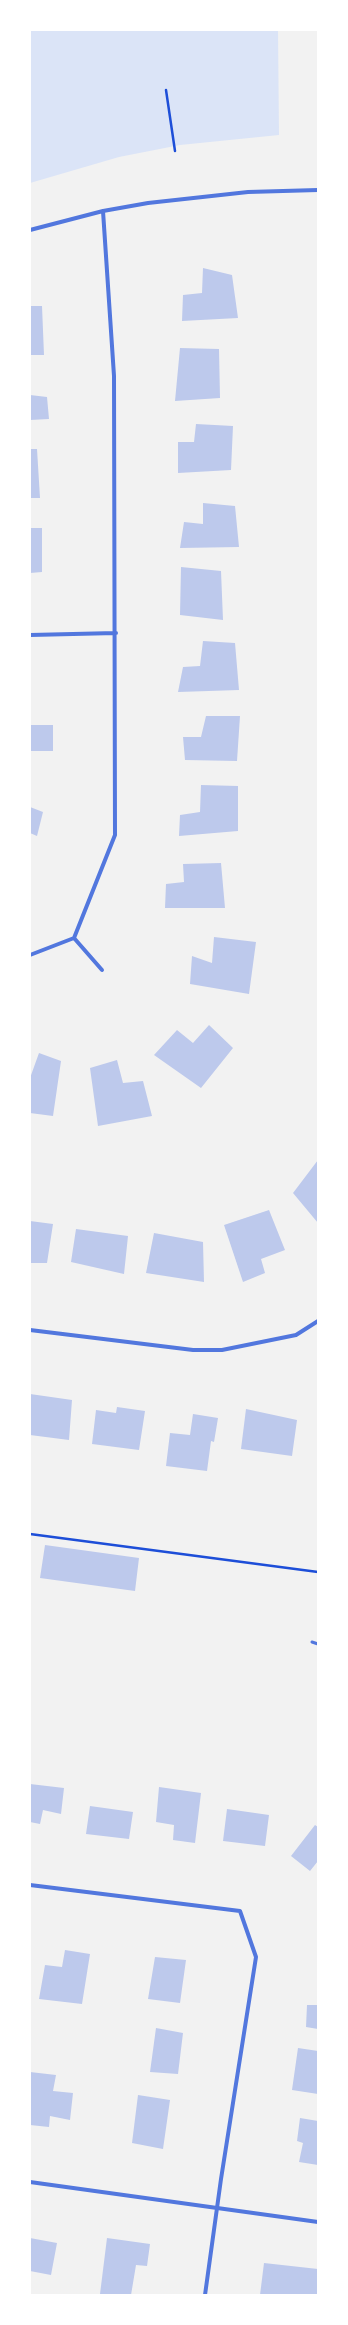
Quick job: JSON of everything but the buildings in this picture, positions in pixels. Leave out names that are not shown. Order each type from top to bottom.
[{"type":"street","points":[[30,230],[102,211],[199,196],[318,190]]},
{"type":"street","points":[[30,955],[74,938],[115,835],[116,633],[114,376],[102,211]]},
{"type":"street","points":[[30,635],[116,633]]},
{"type":"street","points":[[74,938],[102,970]]},
{"type":"street","points":[[30,1330],[192,1350],[222,1350],[296,1335],[318,1321]]},
{"type":"street","points":[[30,1885],[240,1911],[256,1957],[217,2207],[205,2295]]},
{"type":"street","points":[[30,2182],[318,2222]]},
{"type":"lane","points":[[312,1642],[318,1644]]},
{"type":"path","points":[[166,90],[175,151]]},
{"type":"path","points":[[30,1534],[318,1572]]},
{"type":"shaded area","points":[[30,30],[278,30],[279,135],[180,145],[119,157],[30,183]]}]
